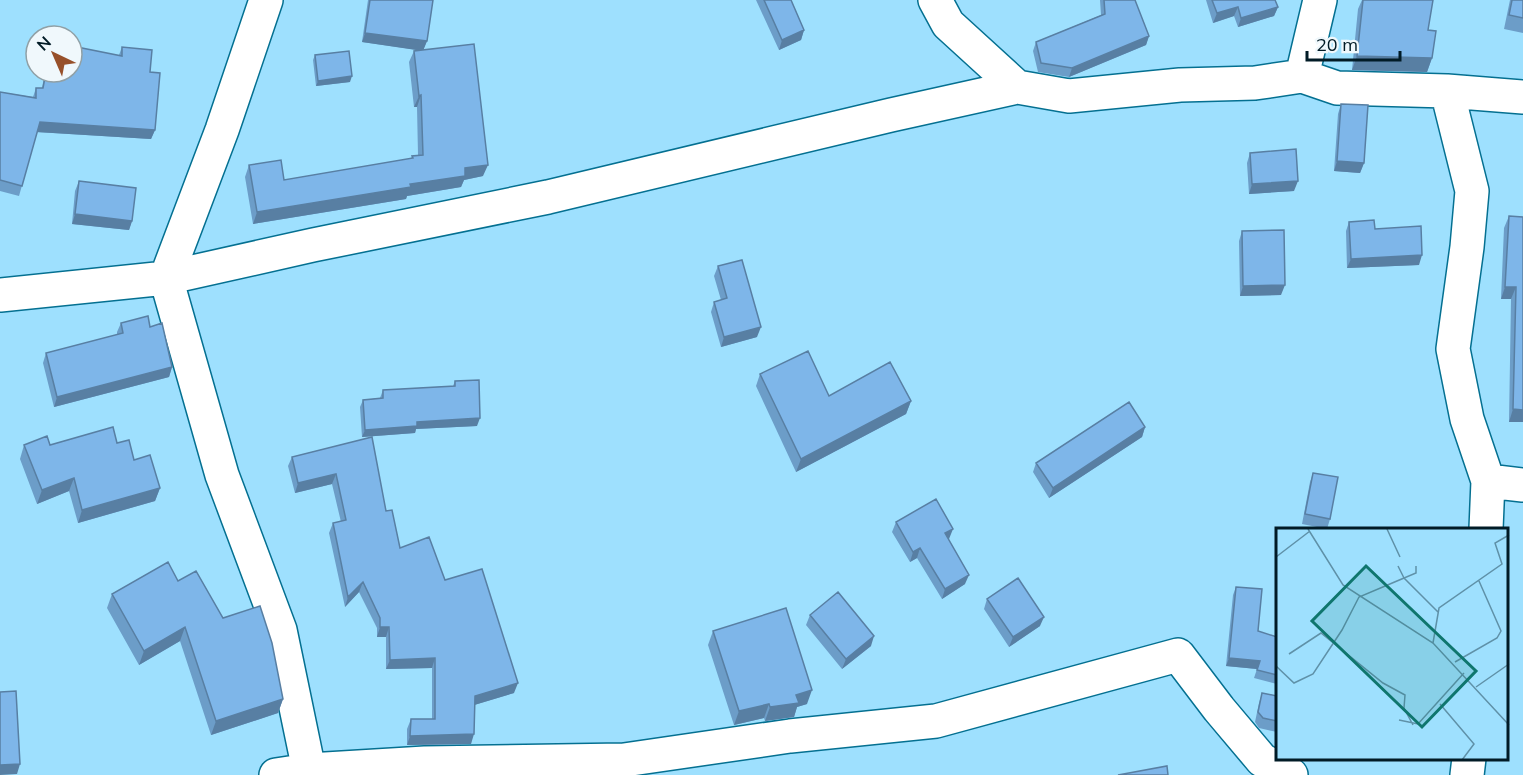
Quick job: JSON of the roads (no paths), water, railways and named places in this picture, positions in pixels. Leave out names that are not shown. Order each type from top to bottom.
[{"type":"street","points":[[266,0],[222,130],[166,278],[222,475],[280,630],[309,772]]},
{"type":"street","points":[[935,0],[948,24],[1017,87]]},
{"type":"street","points":[[1302,76],[1320,0]]},
{"type":"street","points":[[0,296],[166,278],[548,197],[1017,87],[1069,96],[1180,85],[1255,83],[1302,76],[1336,88],[1448,91],[1523,97]]},
{"type":"street","points":[[1448,91],[1472,191],[1467,248],[1453,349],[1467,419],[1488,481],[1486,528]]},
{"type":"street","points":[[1488,481],[1523,484]]},
{"type":"street","points":[[276,775],[425,763],[624,760],[790,736],[936,721],[1178,656],[1262,760],[1291,775]]},
{"type":"street","points":[[1467,775],[1469,760]]}]
